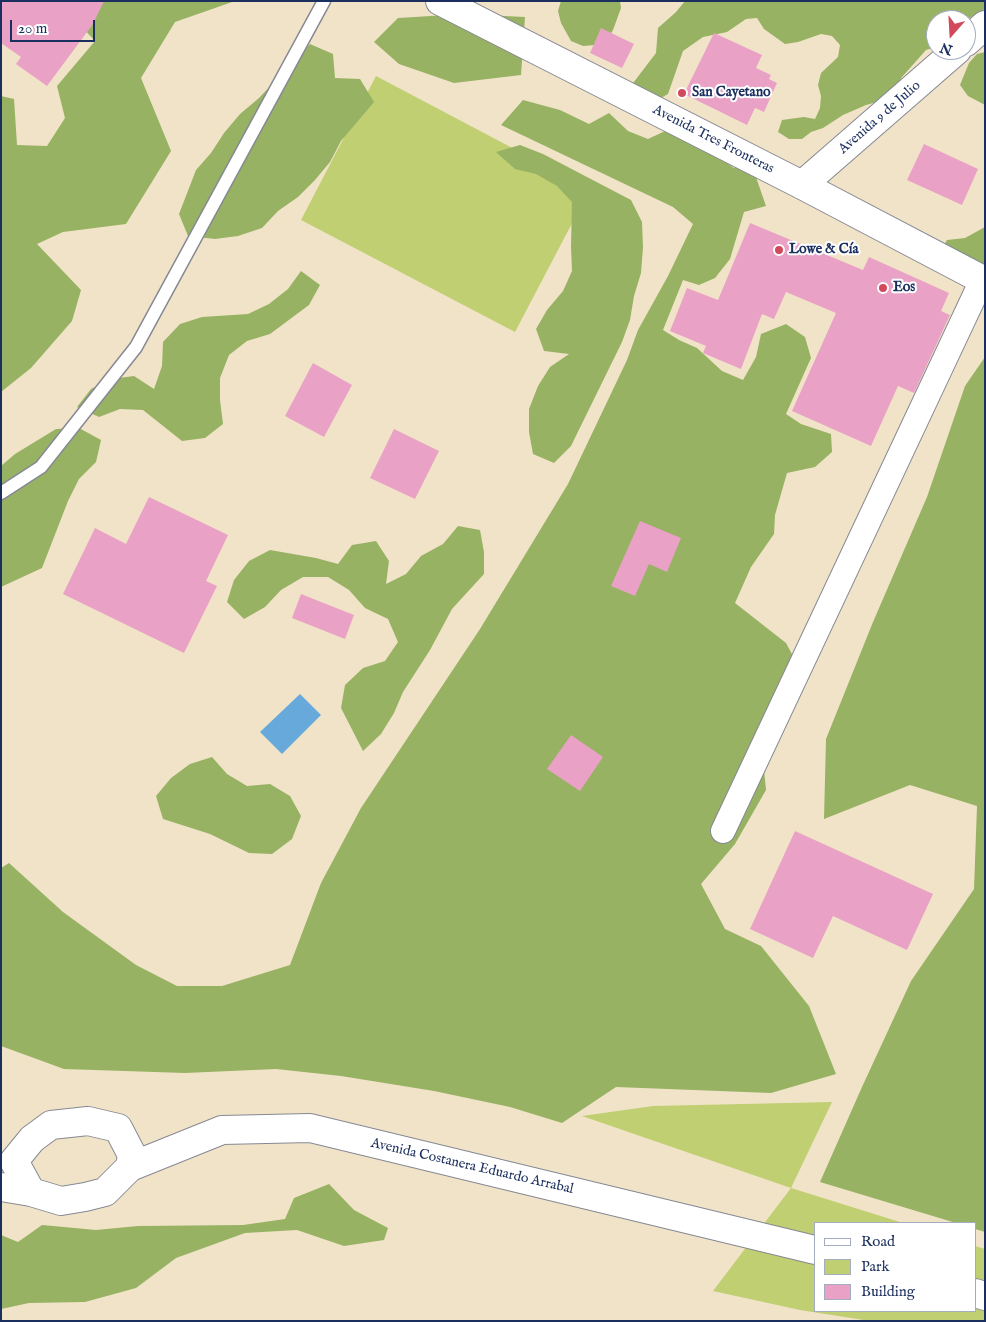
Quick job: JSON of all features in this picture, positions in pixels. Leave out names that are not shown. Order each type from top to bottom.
[{"type":"main road","name":"Avenida Tres Fronteras","points":[[440,1],[802,185],[984,281]]},
{"type":"main road","name":"Avenida 9 de Julio","points":[[802,185],[946,60]]},
{"type":"main road","points":[[1,1187],[31,1192],[60,1201],[105,1192],[130,1167],[132,1156],[118,1128],[88,1121],[51,1125],[32,1139],[8,1166],[31,1192]]},
{"type":"main road","name":"Avenida Costanera Eduardo Arrabal","points":[[130,1167],[222,1130],[310,1128],[814,1250]]},
{"type":"street","points":[[723,831],[984,281]]},
{"type":"lane","points":[[1,494],[41,467],[136,347],[324,1]]},
{"type":"green space","points":[[85,1],[235,1],[175,22],[141,78],[171,151],[126,224],[63,232],[37,244],[81,290],[72,321],[31,368],[1,392],[1,96],[14,99],[17,145],[47,146],[65,118],[57,86],[95,41],[69,13]]},
{"type":"green space","points":[[561,1],[620,1],[621,8],[607,40],[595,45],[583,46],[571,41],[561,23],[558,11]]},
{"type":"green space","points":[[685,1],[985,1],[985,9],[976,14],[976,10],[926,10],[926,50],[895,87],[877,102],[843,115],[802,139],[789,139],[778,132],[782,120],[804,117],[815,119],[820,108],[821,96],[818,85],[821,73],[838,57],[840,45],[832,36],[821,34],[798,42],[785,44],[764,29],[757,18],[746,19],[727,32],[703,37],[683,51],[668,94],[647,106],[627,91],[656,53],[658,28]]},
{"type":"green space","points":[[464,14],[525,17],[521,75],[454,83],[399,64],[374,42],[398,18]]},
{"type":"green space","points":[[310,44],[333,54],[335,78],[360,79],[374,102],[341,141],[330,162],[315,180],[298,197],[278,211],[262,228],[238,236],[215,239],[188,236],[179,214],[196,170],[240,114],[259,98]]},
{"type":"green space","points":[[985,52],[985,105],[968,96],[960,85],[969,63],[972,60],[976,60],[977,54]]},
{"type":"green space","points":[[376,76],[590,189],[515,332],[301,220]]},
{"type":"green space","points":[[523,100],[560,110],[589,124],[609,113],[628,131],[648,139],[676,126],[734,168],[749,157],[766,206],[744,212],[730,259],[715,278],[699,285],[683,280],[663,330],[697,348],[722,371],[743,380],[756,357],[761,334],[786,324],[805,337],[811,358],[786,414],[801,424],[831,434],[832,452],[815,467],[787,473],[775,515],[774,534],[751,567],[735,603],[786,643],[801,671],[762,749],[766,790],[735,844],[701,884],[725,929],[761,946],[809,1006],[836,1074],[771,1093],[616,1087],[562,1123],[510,1107],[434,1091],[341,1076],[276,1069],[185,1073],[64,1069],[1,1046],[1,868],[9,863],[63,912],[136,965],[177,986],[222,986],[290,965],[321,883],[361,808],[480,629],[568,484],[627,360],[638,330],[668,276],[693,224],[673,207],[501,125]]},
{"type":"green space","points":[[520,145],[543,154],[631,200],[642,222],[641,273],[634,296],[630,320],[622,342],[571,446],[554,463],[533,454],[529,432],[529,409],[538,386],[550,367],[569,354],[544,351],[536,329],[547,310],[563,291],[572,271],[572,202],[557,186],[536,174],[515,169],[496,152]]},
{"type":"green space","points":[[985,227],[985,289],[940,251],[947,240],[965,238]]},
{"type":"green space","points":[[301,271],[320,285],[309,305],[270,334],[247,341],[229,355],[220,378],[223,424],[205,438],[182,441],[143,410],[120,409],[99,417],[77,407],[91,389],[111,379],[134,376],[154,389],[162,366],[163,342],[180,324],[202,317],[248,314],[269,304],[288,289]]},
{"type":"green space","points":[[985,357],[985,1232],[976,1229],[976,1222],[953,1222],[820,1182],[911,981],[974,889],[977,806],[910,785],[824,819],[826,739],[873,622],[927,497],[965,386]]},
{"type":"green space","points":[[79,428],[101,440],[96,462],[79,479],[68,501],[42,568],[1,587],[1,466],[15,454],[56,429]]},
{"type":"green space","points":[[458,526],[480,530],[484,552],[484,574],[452,609],[430,650],[403,692],[394,713],[381,734],[363,751],[341,708],[345,685],[363,668],[385,661],[398,642],[388,619],[365,608],[349,590],[328,577],[303,577],[281,590],[265,607],[244,619],[227,602],[234,580],[249,561],[270,550],[338,564],[352,545],[376,541],[389,561],[386,584],[406,574],[421,556],[443,544]]},
{"type":"green space","points":[[212,757],[227,774],[247,786],[270,784],[290,796],[301,816],[292,839],[272,854],[249,853],[210,834],[163,819],[156,796],[171,778],[190,764]]},
{"type":"green space","points":[[832,1102],[791,1188],[582,1116],[653,1106]]},
{"type":"green space","points":[[329,1184],[354,1210],[388,1228],[384,1240],[344,1246],[297,1230],[245,1233],[176,1258],[136,1288],[85,1302],[29,1303],[1,1309],[1,1235],[18,1242],[42,1225],[96,1230],[138,1226],[243,1225],[285,1219],[294,1198]]},
{"type":"green space","points":[[791,1188],[900,1222],[814,1222],[814,1312],[976,1312],[976,1246],[985,1249],[985,1321],[870,1321],[800,1310],[713,1291]]},
{"type":"water","points":[[300,694],[321,715],[282,754],[260,732]]},
{"type":"building","points":[[1,1],[104,1],[93,24],[47,86],[16,64],[21,57],[1,43]]},
{"type":"building","points":[[601,28],[634,44],[622,68],[590,53]]},
{"type":"building","points":[[714,33],[762,55],[756,68],[771,75],[769,79],[777,83],[764,112],[755,108],[747,125],[684,94]]},
{"type":"building","points":[[924,144],[978,169],[962,205],[907,180]]},
{"type":"building","points":[[750,223],[863,270],[869,257],[949,293],[941,311],[950,315],[914,393],[898,386],[871,446],[792,411],[836,313],[786,292],[774,319],[762,314],[741,369],[703,353],[706,346],[670,331],[687,288],[718,300]]},
{"type":"building","points":[[313,363],[352,385],[324,437],[285,416]]},
{"type":"building","points":[[394,429],[439,451],[415,499],[370,478]]},
{"type":"building","points":[[149,497],[228,535],[206,581],[217,586],[184,653],[63,594],[95,528],[126,544]]},
{"type":"building","points":[[640,521],[681,538],[667,572],[649,564],[635,596],[611,586]]},
{"type":"building","points":[[301,594],[354,615],[345,639],[292,618]]},
{"type":"building","points":[[571,735],[603,757],[580,791],[547,769]]},
{"type":"building","points":[[795,831],[933,894],[907,950],[833,916],[813,958],[750,929]]},
{"type":"place","name":"San Cayetano","points":[[682,93]]},
{"type":"place","name":"Lowe & Cía","points":[[779,250]]},
{"type":"place","name":"Eos","points":[[883,288]]}]
